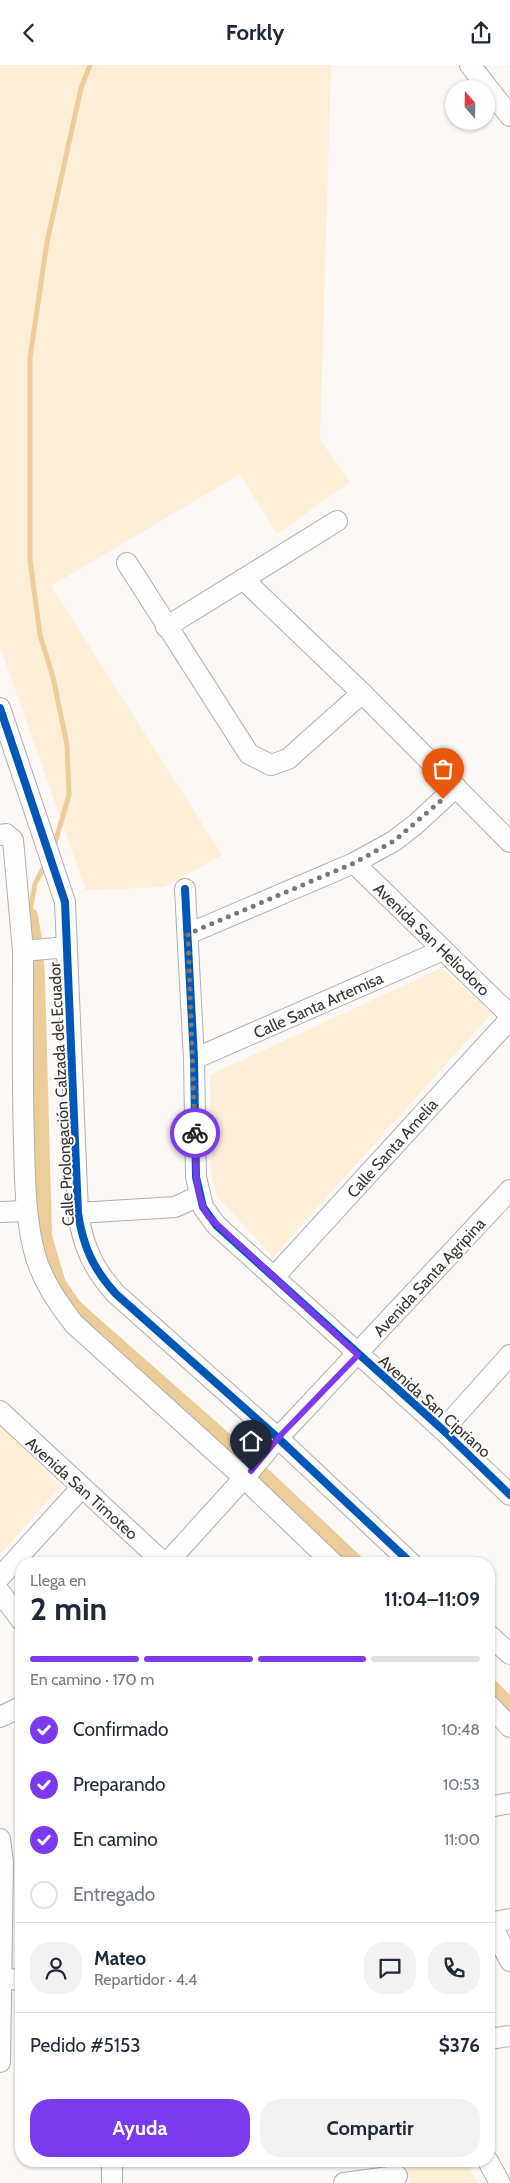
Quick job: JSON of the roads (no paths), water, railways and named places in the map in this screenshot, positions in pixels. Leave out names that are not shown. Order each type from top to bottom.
[{"type":"street","points":[[470,65],[510,116]]},
{"type":"street","points":[[166,627],[337,521]]},
{"type":"street","points":[[127,563],[166,627],[249,754],[271,765],[288,759],[362,693]]},
{"type":"street","points":[[243,579],[362,693],[510,842]]},
{"type":"street","name":"Calle Prolongación Calzada del Ecuador","points":[[0,708],[65,901],[78,1213],[84,1245],[101,1278],[273,1445],[404,1557]]},
{"type":"street","points":[[188,934],[354,863],[394,841],[416,824],[456,787]]},
{"type":"street","points":[[0,835],[6,834],[13,840],[8,856]]},
{"type":"street","name":"Calle Prolongación Calzada del Ecuador","points":[[8,856],[20,903],[23,951],[23,1095],[26,1211],[30,1235],[42,1275],[53,1296],[74,1324],[248,1475],[327,1557]]},
{"type":"street","name":"Avenida San Heliodoro","points":[[354,863],[510,1017]]},
{"type":"street","name":"Avenida San Cipriano","points":[[185,889],[194,1059],[196,1177],[203,1207],[216,1225],[443,1430],[510,1495]]},
{"type":"street","name":"Calle Prolongación Calzada del Ecuador","points":[[23,951],[67,947]]},
{"type":"street","name":"Calle Santa Artemisa","points":[[194,1059],[443,950]]},
{"type":"street","name":"Calle Santa Amelia","points":[[274,1277],[510,1017]]},
{"type":"street","name":"Avenida Santa Agripina","points":[[172,1557],[273,1445],[510,1190]]},
{"type":"street","points":[[78,1213],[175,1207],[199,1196]]},
{"type":"street","points":[[0,1212],[26,1211]]},
{"type":"street","points":[[443,1430],[510,1355]]},
{"type":"street","name":"Avenida San Timoteo","points":[[0,1411],[158,1557]]},
{"type":"street","points":[[18,1557],[82,1487]]},
{"type":"street","points":[[0,1577],[15,1561]]},
{"type":"street","points":[[0,1592],[15,1612]]},
{"type":"street","points":[[495,1640],[510,1654]]},
{"type":"street","points":[[1,1718],[15,1710]]},
{"type":"street","points":[[495,1711],[510,1727]]},
{"type":"street","points":[[495,1806],[510,1803]]},
{"type":"street","points":[[0,1839],[2,1918],[8,1980],[0,2062]]},
{"type":"street","points":[[495,1922],[510,1919]]},
{"type":"street","points":[[495,1934],[510,1961]]},
{"type":"street","points":[[495,2038],[510,2036]]},
{"type":"street","points":[[112,2167],[112,2183]]},
{"type":"street","points":[[491,2167],[500,2183]]},
{"type":"street","points":[[344,2183],[396,2173]]},
{"type":"waterway","points":[[54,846],[69,795],[67,745],[53,677],[40,635],[30,560],[30,358],[47,242],[81,88],[90,65]]},
{"type":"waterway","points":[[29,916],[35,884],[46,863]]},
{"type":"waterway","points":[[29,916],[34,945],[36,978],[43,1237],[57,1284],[72,1306],[238,1453],[349,1557]]},
{"type":"waterway","points":[[495,1693],[510,1707]]}]
